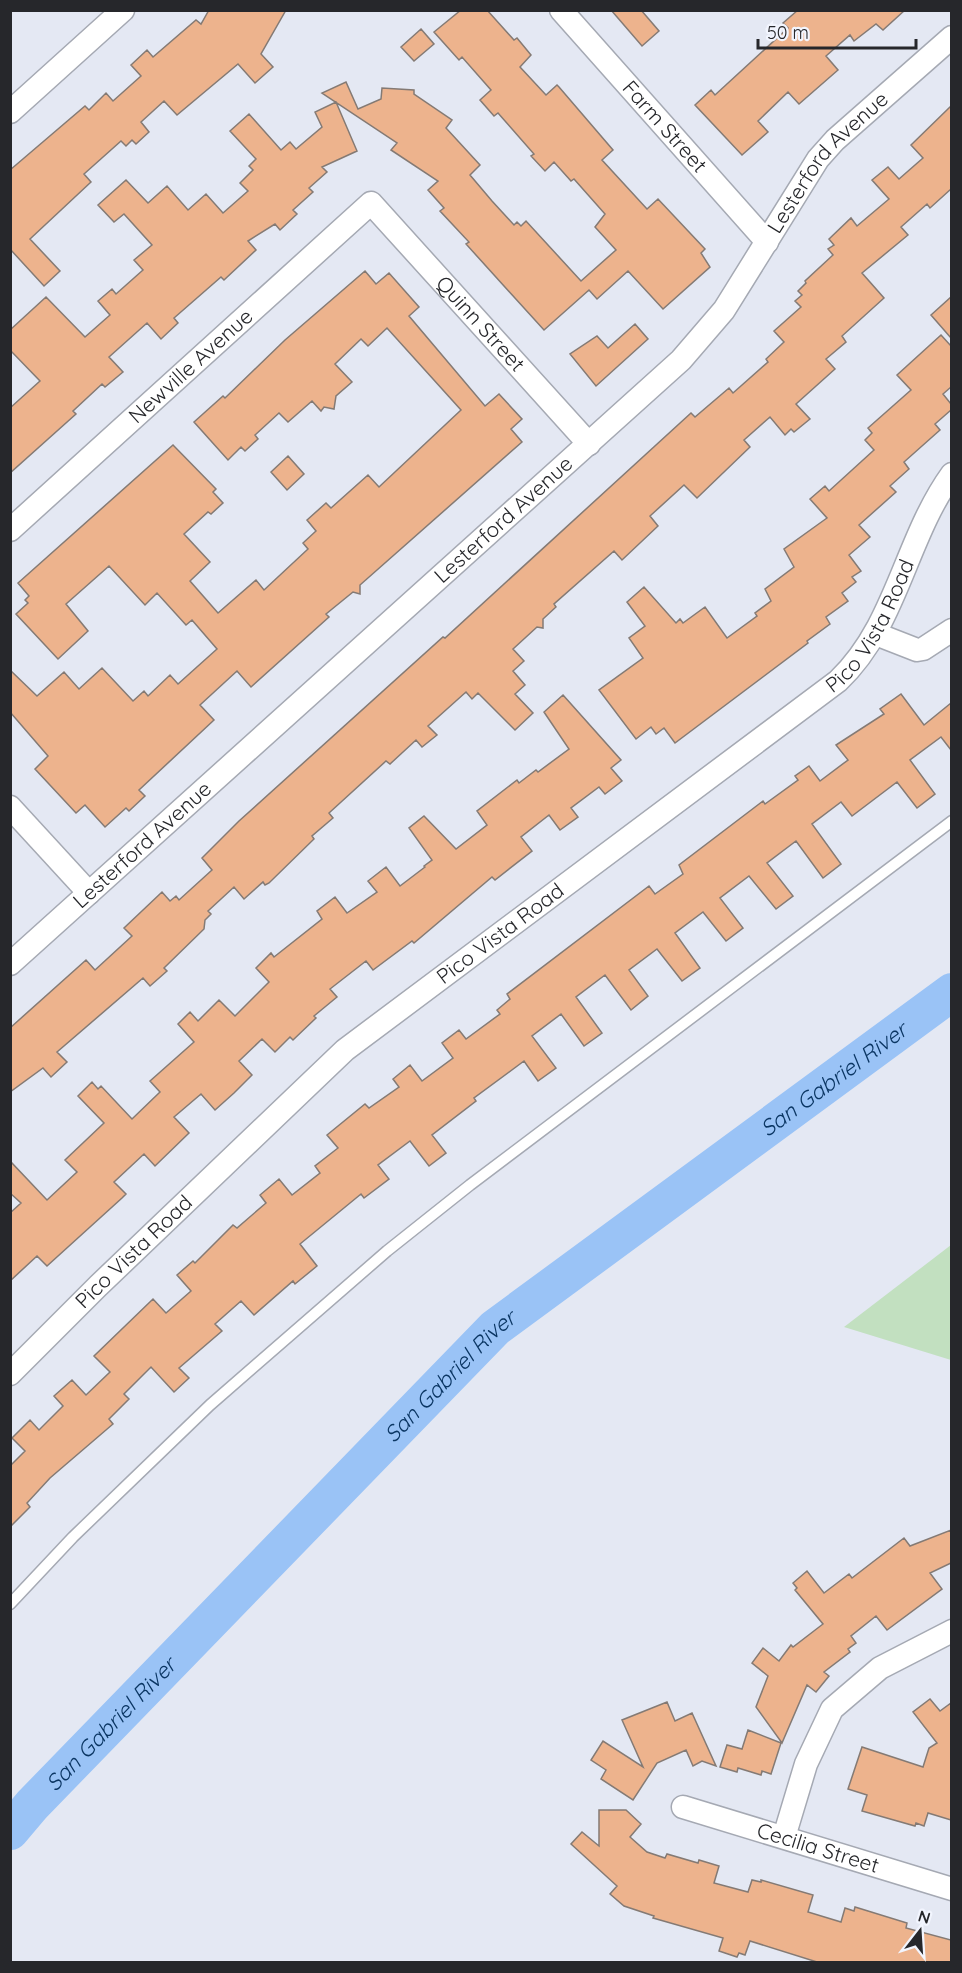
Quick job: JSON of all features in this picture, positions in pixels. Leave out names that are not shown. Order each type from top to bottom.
[{"type":"street","points":[[10,112],[123,10]]},
{"type":"street","name":"Farm Street","points":[[561,10],[767,242]]},
{"type":"street","name":"Lesterford Avenue","points":[[10,964],[589,444],[705,336],[724,310],[811,170],[827,149],[951,37]]},
{"type":"street","name":"Quinn Street","points":[[371,203],[589,444]]},
{"type":"street","name":"Newville Avenue","points":[[10,530],[371,203]]},
{"type":"street","name":"Pico Vista Road","points":[[10,1374],[98,1286],[345,1050],[826,691],[855,663],[876,634],[928,512],[951,474]]},
{"type":"street","points":[[876,634],[917,650],[923,649],[951,630]]},
{"type":"street","points":[[10,807],[88,893]]},
{"type":"street","points":[[784,1837],[806,1764],[832,1709],[880,1668],[951,1631]]},
{"type":"street","name":"Cecilia Street","points":[[683,1807],[951,1889]]},
{"type":"lane","points":[[10,1604],[73,1537],[210,1405],[387,1251],[470,1185],[951,821]]},
{"type":"green space","points":[[951,1245],[951,1360],[844,1327]]},
{"type":"building","points":[[209,10],[286,10],[261,54],[273,67],[255,83],[238,64],[177,115],[164,101],[141,122],[149,132],[136,144],[132,140],[126,146],[121,141],[84,174],[91,182],[30,239],[60,271],[44,286],[10,249],[10,170],[85,106],[89,110],[106,93],[113,101],[141,76],[131,65],[147,50],[153,57],[196,20],[201,24]]},
{"type":"building","points":[[461,10],[487,10],[514,40],[517,38],[531,55],[520,67],[546,95],[557,85],[613,150],[602,160],[647,209],[658,199],[705,249],[701,253],[710,267],[663,309],[628,271],[597,299],[589,290],[544,330],[466,244],[469,242],[440,211],[444,208],[428,190],[438,181],[391,150],[397,143],[322,93],[346,82],[358,109],[381,99],[382,88],[414,90],[414,94],[452,120],[446,128],[480,165],[470,175],[492,201],[514,225],[517,222],[521,226],[526,221],[581,281],[616,250],[595,227],[605,214],[574,179],[571,181],[554,162],[545,171],[531,156],[534,154],[498,113],[494,116],[480,100],[491,90],[462,57],[459,60],[434,32]]},
{"type":"building","points":[[611,10],[641,10],[659,31],[642,46]]},
{"type":"building","points":[[798,10],[905,10],[883,30],[876,24],[854,41],[850,35],[826,56],[838,70],[799,104],[788,92],[758,121],[768,132],[742,155],[695,105],[711,90],[715,95],[788,28],[783,23]]},
{"type":"building","points":[[421,29],[434,44],[414,61],[401,47]]},
{"type":"building","points":[[336,102],[357,151],[322,167],[327,172],[309,188],[313,192],[293,210],[297,214],[280,230],[275,224],[248,241],[256,250],[224,280],[221,277],[174,318],[178,323],[161,339],[147,323],[109,357],[123,372],[105,387],[102,384],[73,411],[76,414],[10,473],[10,408],[40,381],[10,350],[10,330],[46,297],[85,337],[110,315],[98,301],[112,289],[116,294],[143,270],[134,260],[152,245],[124,214],[114,222],[98,205],[126,180],[148,203],[167,186],[188,210],[206,194],[223,213],[248,191],[240,183],[253,170],[249,166],[256,159],[230,131],[249,114],[281,150],[290,142],[296,149],[322,127],[315,112]]},
{"type":"building","points":[[951,106],[951,189],[930,208],[927,204],[901,227],[908,235],[862,273],[884,298],[842,336],[846,342],[826,359],[835,369],[796,404],[810,419],[794,432],[791,429],[785,435],[770,417],[744,440],[750,447],[697,498],[684,485],[650,516],[658,526],[622,560],[614,551],[554,604],[556,607],[543,619],[543,628],[537,627],[513,649],[524,661],[513,671],[525,685],[515,694],[533,713],[515,730],[478,693],[472,699],[466,692],[428,726],[437,735],[422,747],[416,740],[390,764],[386,761],[329,813],[333,818],[312,836],[314,839],[269,883],[265,885],[263,882],[244,899],[234,887],[208,911],[211,914],[205,920],[204,929],[164,968],[167,971],[150,986],[143,978],[57,1052],[67,1062],[51,1077],[43,1068],[10,1092],[10,1028],[86,960],[95,970],[132,936],[124,928],[162,892],[170,901],[176,896],[179,900],[212,870],[202,858],[239,821],[443,637],[445,638],[691,413],[695,417],[729,388],[733,393],[768,362],[766,359],[784,342],[774,331],[801,307],[795,301],[802,295],[798,291],[806,283],[805,281],[833,255],[828,249],[834,245],[829,239],[851,218],[857,226],[889,199],[872,180],[888,167],[899,179],[923,158],[911,145]]},
{"type":"building","points":[[365,271],[376,284],[389,273],[419,307],[409,316],[485,406],[499,394],[522,419],[511,429],[522,442],[360,585],[360,594],[353,592],[326,614],[329,617],[251,687],[237,671],[200,705],[214,720],[139,790],[145,796],[129,811],[126,808],[105,827],[85,805],[76,813],[35,769],[48,756],[10,712],[10,670],[37,696],[64,672],[79,689],[102,668],[133,701],[144,691],[148,696],[170,675],[178,684],[217,649],[192,620],[186,625],[157,593],[145,605],[109,566],[66,604],[88,631],[58,659],[16,614],[28,603],[25,600],[29,596],[18,583],[173,445],[216,489],[213,492],[223,503],[211,514],[208,512],[184,534],[210,562],[190,581],[218,613],[256,580],[264,590],[308,549],[303,543],[316,531],[307,520],[326,503],[331,508],[368,475],[379,487],[461,410],[387,328],[368,346],[361,339],[335,364],[352,382],[336,396],[334,409],[324,407],[321,411],[312,401],[288,422],[279,413],[255,435],[258,439],[245,451],[241,447],[228,460],[194,422],[223,396],[225,398],[285,340]]},
{"type":"building","points":[[951,297],[951,338],[931,315]]},
{"type":"building","points":[[635,324],[648,339],[596,386],[570,354],[597,336],[608,348]]},
{"type":"building","points":[[941,335],[951,346],[951,387],[943,394],[951,404],[951,410],[935,424],[940,430],[904,462],[909,469],[890,486],[896,492],[859,525],[870,537],[849,555],[861,571],[852,577],[856,582],[842,593],[848,601],[826,617],[830,624],[807,641],[808,643],[675,743],[664,728],[656,734],[651,727],[636,739],[599,690],[643,658],[629,638],[645,626],[627,602],[644,587],[676,623],[680,619],[683,623],[705,607],[727,638],[757,616],[755,613],[771,601],[765,589],[794,567],[784,549],[827,518],[810,499],[825,486],[829,491],[874,450],[865,440],[872,433],[868,428],[911,390],[897,375]]},
{"type":"building","points":[[288,456],[304,474],[287,490],[271,472]]},
{"type":"building","points":[[901,694],[924,725],[951,703],[951,750],[941,737],[910,760],[935,794],[917,808],[897,782],[852,816],[841,802],[812,824],[841,864],[823,878],[796,841],[767,863],[793,896],[776,909],[749,876],[720,898],[743,928],[726,941],[703,912],[675,933],[700,968],[682,981],[657,949],[629,970],[648,996],[631,1010],[605,975],[576,997],[602,1033],[584,1046],[561,1014],[532,1036],[556,1068],[538,1081],[524,1061],[474,1098],[476,1101],[432,1135],[446,1153],[429,1166],[410,1141],[378,1165],[389,1179],[364,1198],[361,1194],[300,1244],[317,1266],[295,1284],[293,1281],[254,1315],[241,1301],[215,1324],[222,1331],[179,1368],[189,1378],[174,1392],[151,1367],[124,1394],[129,1399],[109,1419],[113,1424],[50,1478],[27,1503],[30,1507],[10,1527],[10,1466],[25,1451],[12,1438],[30,1420],[39,1430],[63,1406],[54,1396],[72,1380],[86,1395],[110,1372],[94,1356],[153,1299],[166,1313],[191,1291],[177,1275],[193,1261],[195,1263],[233,1225],[237,1228],[266,1203],[260,1195],[279,1179],[292,1195],[320,1173],[315,1166],[338,1148],[327,1135],[365,1104],[369,1108],[399,1087],[393,1079],[410,1065],[422,1081],[453,1058],[442,1043],[459,1030],[466,1039],[500,1014],[497,1010],[510,999],[507,994],[649,886],[655,894],[683,874],[679,865],[763,801],[765,804],[798,780],[795,776],[809,766],[820,781],[848,760],[836,745],[884,714],[880,709]]},
{"type":"building","points":[[563,695],[621,760],[611,768],[622,781],[605,794],[599,787],[571,808],[578,817],[560,830],[549,815],[521,837],[532,851],[495,880],[492,877],[414,943],[412,941],[373,970],[366,961],[330,989],[337,997],[314,1016],[316,1018],[293,1040],[290,1037],[275,1052],[262,1039],[239,1061],[252,1075],[234,1093],[215,1110],[201,1094],[174,1117],[189,1133],[155,1166],[144,1154],[114,1182],[126,1194],[122,1198],[47,1266],[37,1256],[10,1281],[10,1213],[21,1203],[10,1193],[10,1161],[47,1200],[77,1172],[65,1160],[104,1123],[78,1096],[92,1082],[98,1089],[101,1086],[132,1119],[160,1092],[150,1081],[194,1042],[178,1024],[190,1012],[198,1021],[219,1000],[235,1016],[269,982],[256,968],[271,953],[274,957],[322,919],[317,911],[335,897],[347,913],[377,892],[368,881],[386,867],[400,886],[432,860],[409,828],[424,816],[456,849],[487,825],[477,811],[517,780],[519,783],[536,770],[538,772],[569,749],[544,712]]},
{"type":"building","points":[[951,1530],[951,1563],[930,1573],[942,1589],[887,1630],[876,1616],[851,1636],[856,1643],[848,1649],[850,1652],[824,1672],[829,1676],[816,1692],[807,1685],[782,1743],[756,1707],[768,1676],[752,1663],[763,1648],[779,1661],[791,1645],[793,1647],[823,1624],[795,1590],[797,1588],[793,1583],[807,1571],[824,1593],[849,1574],[852,1578],[904,1538],[910,1546]]},
{"type":"building","points":[[930,1699],[940,1711],[951,1703],[951,1820],[928,1813],[924,1826],[916,1823],[915,1826],[862,1811],[867,1795],[848,1789],[862,1747],[923,1767],[929,1748],[937,1743],[913,1712]]},
{"type":"building","points":[[667,1702],[675,1721],[692,1713],[716,1766],[702,1761],[693,1766],[686,1750],[657,1763],[633,1800],[601,1779],[606,1770],[591,1760],[603,1741],[643,1767],[622,1720]]},
{"type":"building","points":[[748,1730],[781,1743],[771,1774],[762,1771],[761,1775],[738,1768],[737,1772],[720,1767],[727,1745],[742,1749]]},
{"type":"building","points":[[599,1810],[626,1810],[641,1824],[630,1837],[647,1852],[665,1858],[667,1854],[719,1866],[714,1883],[748,1892],[752,1880],[761,1882],[761,1880],[813,1895],[808,1912],[841,1922],[845,1908],[854,1911],[855,1907],[907,1923],[906,1928],[951,1940],[951,1962],[817,1962],[750,1941],[745,1955],[739,1953],[737,1957],[719,1951],[723,1938],[653,1918],[654,1916],[624,1906],[610,1894],[617,1886],[571,1844],[582,1832],[599,1846]]},
{"type":"waterway","name":"San Gabriel River","points":[[10,1831],[32,1805],[495,1328],[952,992]]}]
